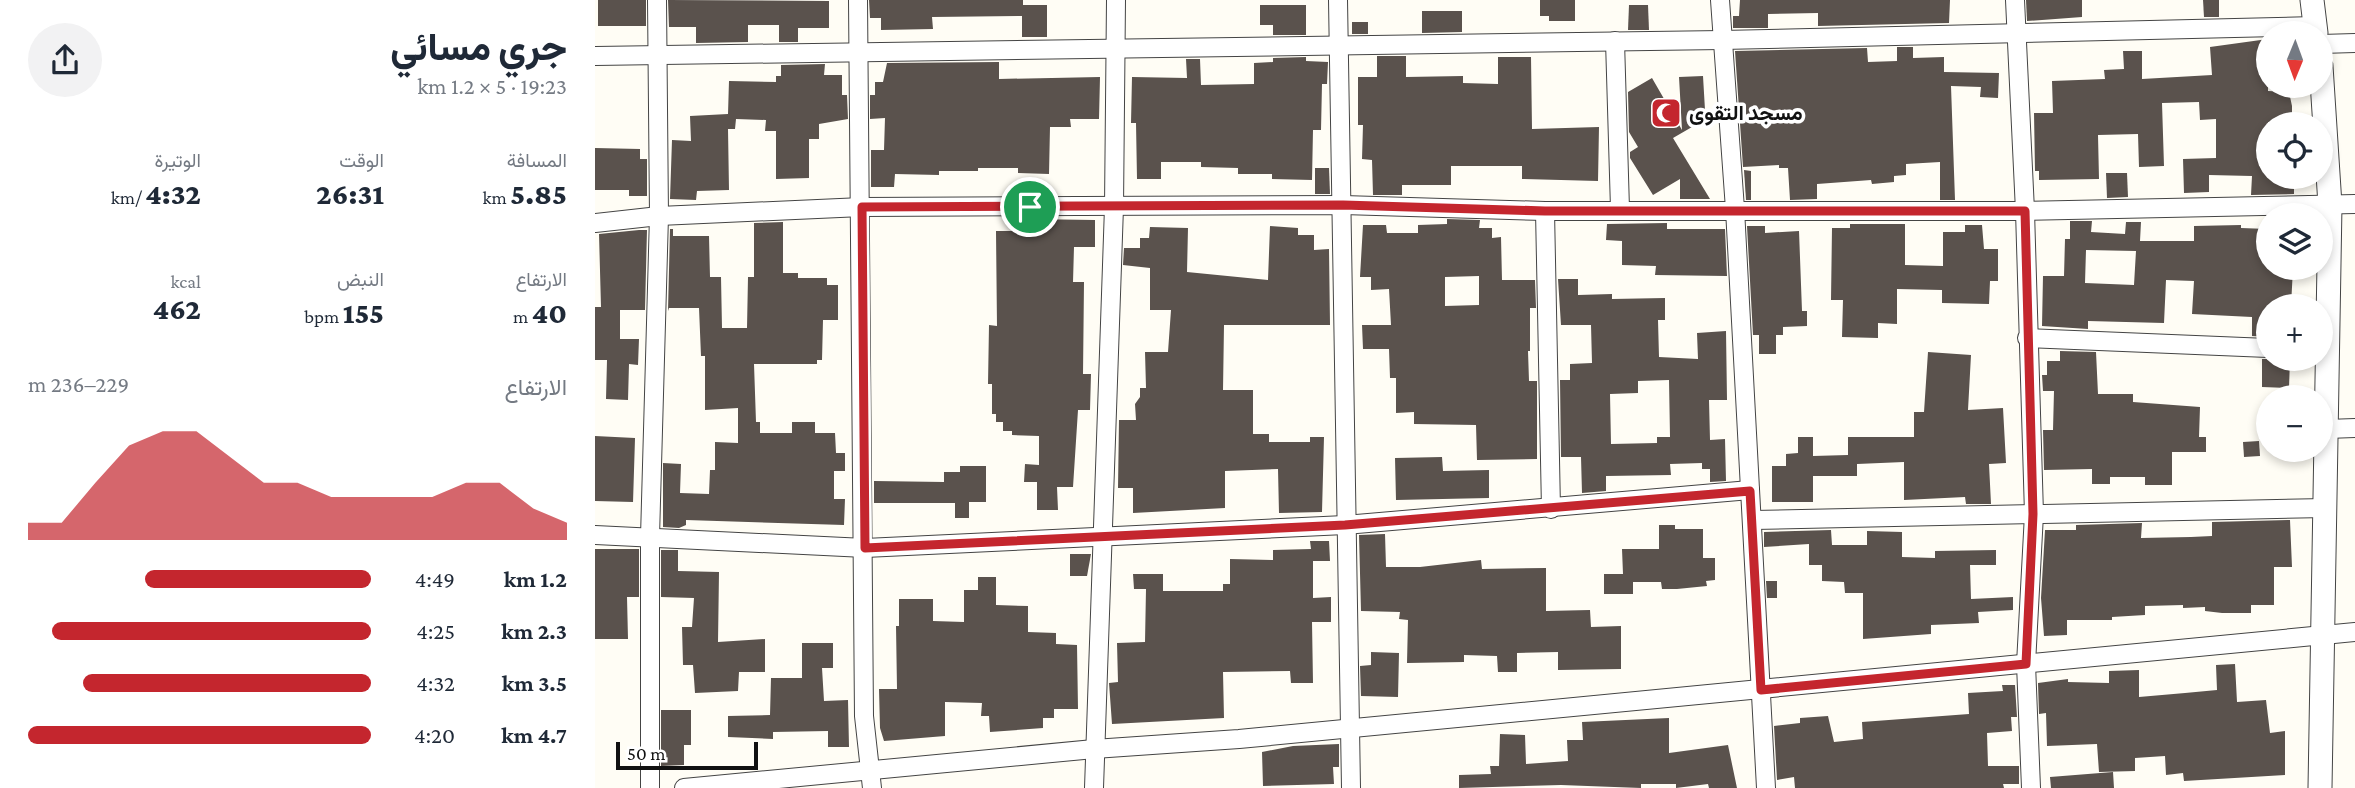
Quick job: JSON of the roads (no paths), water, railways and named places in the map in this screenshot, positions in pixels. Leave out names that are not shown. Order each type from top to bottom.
[{"type":"street","points":[[650,788],[650,537],[659,216],[657,0]]},
{"type":"street","points":[[858,0],[865,548],[864,716],[872,779]]},
{"type":"street","points":[[1094,788],[1114,208],[1116,0]]},
{"type":"street","points":[[1338,0],[1351,788]]},
{"type":"street","points":[[1720,0],[1735,209],[1766,788]]},
{"type":"street","points":[[2015,0],[2025,211],[2033,514],[2026,664],[2031,788]]},
{"type":"street","points":[[2312,0],[2315,21]]},
{"type":"street","points":[[595,55],[1339,46],[2017,33],[2256,35]]},
{"type":"street","points":[[2333,38],[2355,43]]},
{"type":"street","points":[[1615,41],[1620,209]]},
{"type":"street","points":[[2323,98],[2330,203]]},
{"type":"street","points":[[2333,205],[2355,204]]},
{"type":"street","points":[[595,223],[659,216],[862,207],[1343,205],[1545,211],[2025,211],[2256,206]]},
{"type":"street","points":[[1545,211],[1551,509]]},
{"type":"street","points":[[2027,338],[2256,348]]},
{"type":"street","points":[[2333,429],[2355,428]]},
{"type":"street","points":[[2320,788],[2327,462]]},
{"type":"street","points":[[595,535],[865,548],[1345,525],[1750,491]]},
{"type":"street","points":[[1752,520],[2326,508]]},
{"type":"street","points":[[684,788],[872,779],[1094,749],[1761,690],[2355,632]]},
{"type":"place","name":"مسجد التقوى","points":[[1666,113]]}]
